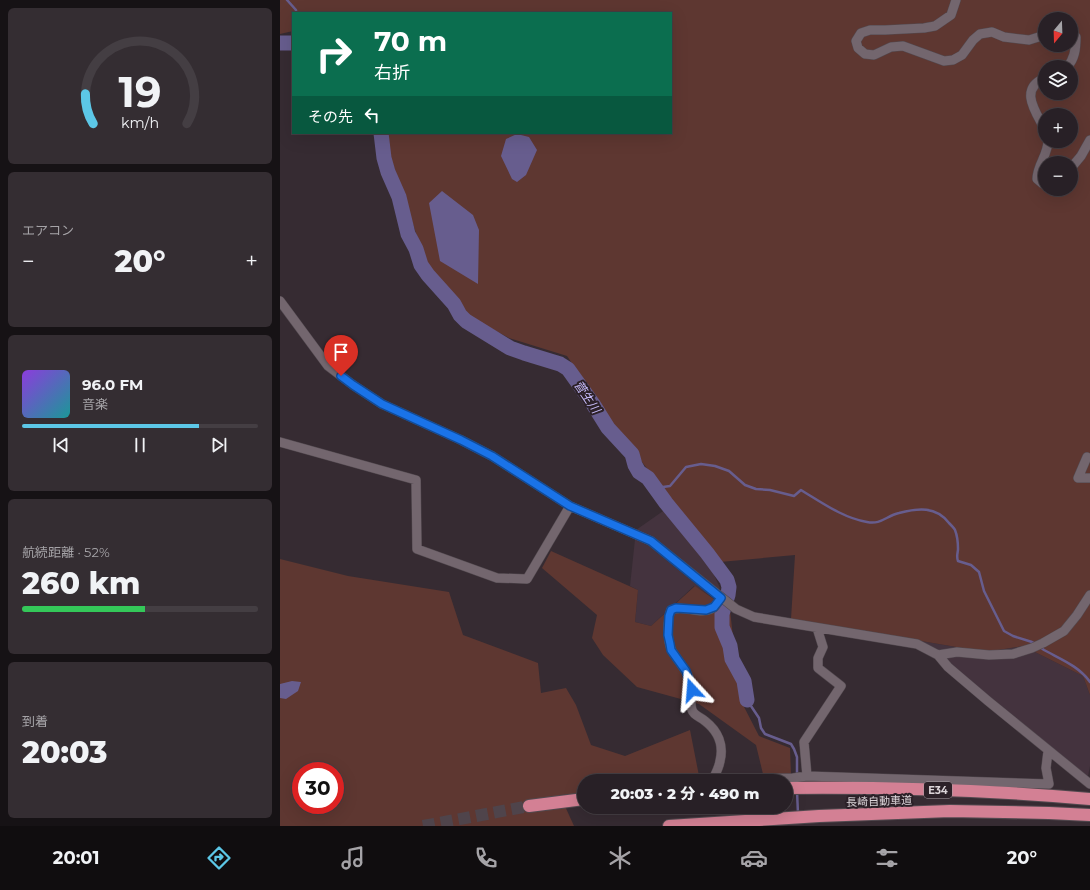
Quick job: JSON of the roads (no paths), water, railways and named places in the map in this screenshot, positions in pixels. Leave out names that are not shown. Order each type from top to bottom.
[{"type":"highway","name":"長崎自動車道","points":[[793,788],[953,790],[1090,799]]},
{"type":"highway","points":[[529,806],[577,800]]},
{"type":"highway","name":"長崎自動車道","points":[[669,826],[819,816],[950,811],[1090,815]]},
{"type":"street","points":[[956,0],[950,15],[934,26],[924,28],[870,30],[861,33],[856,41],[858,48],[865,54],[874,55],[892,47],[904,46],[944,61],[953,60],[962,55],[973,40],[980,34],[992,32],[1004,37],[1029,40],[1038,37]]},
{"type":"street","points":[[1038,81],[1032,88],[1030,97],[1038,117]]},
{"type":"street","points":[[1078,160],[1090,140]]},
{"type":"street","points":[[1038,170],[1038,180]]},
{"type":"street","points":[[280,302],[328,366],[382,404],[461,440],[492,456],[570,506],[651,541],[736,609],[754,617],[917,644],[938,655],[948,667],[1048,751],[1090,784]]},
{"type":"street","points":[[280,442],[416,480],[417,549],[497,578],[527,579],[570,506]]},
{"type":"street","points":[[1086,457],[1078,478],[1090,478]]},
{"type":"street","points":[[938,655],[956,652],[989,655],[1013,654],[1032,648],[1044,643],[1064,631],[1090,595]]},
{"type":"street","points":[[715,774],[720,762],[722,748],[719,738],[714,728],[695,715],[692,710],[690,700],[692,690],[690,680],[686,671],[671,650],[668,635],[669,616],[671,610],[676,608],[706,610],[714,607],[721,598]]},
{"type":"street","points":[[807,776],[804,742],[841,686],[818,668],[818,658],[822,648],[817,628]]},
{"type":"street","points":[[793,778],[807,776],[1049,784],[1046,768],[1048,751]]},
{"type":"waterway","points":[[287,0],[296,12]]},
{"type":"waterway","name":"菅生川","points":[[280,43],[292,43]]},
{"type":"waterway","name":"菅生川","points":[[381,134],[384,158],[388,172],[399,197],[408,234],[416,249],[421,265],[428,275],[454,304],[460,315],[466,321],[510,348],[560,364],[568,369],[608,428],[632,454],[639,472],[648,478],[727,580],[729,587],[722,614],[722,627],[730,646],[732,659],[744,681],[747,700]]},
{"type":"waterway","points":[[656,488],[670,486],[686,467],[701,464],[715,466],[729,471],[745,485],[756,489],[770,490],[794,496],[801,490],[849,517],[867,522],[876,522],[894,514],[906,511],[920,509],[932,511],[944,517],[955,529],[958,542],[958,561],[971,565],[979,572],[984,591],[1004,631],[1013,636],[1036,644]]},
{"type":"waterway","points":[[1040,647],[1075,667],[1086,676],[1090,682]]},
{"type":"waterway","points":[[747,700],[759,718],[761,728],[765,734],[791,744],[797,757],[797,776]]},
{"type":"waterway","points":[[797,791],[798,814]]},
{"type":"tunnel","points":[[423,826],[529,806]]}]
